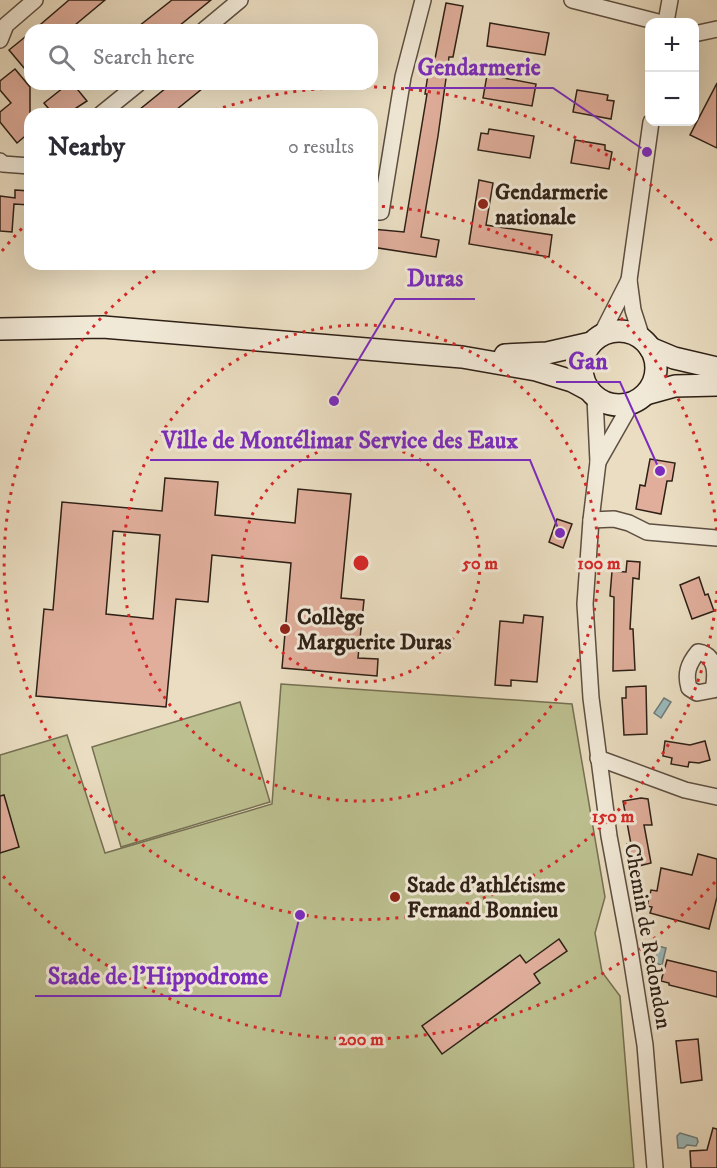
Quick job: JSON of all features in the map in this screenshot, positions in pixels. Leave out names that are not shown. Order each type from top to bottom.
[{"type":"main road","points":[[0,328],[103,327],[462,357],[536,370],[572,381],[606,404],[618,406],[675,386],[717,385]]},
{"type":"main road","points":[[462,357],[547,353],[596,339],[611,331],[622,331],[674,358],[717,368]]},
{"type":"main road","points":[[591,393],[582,377],[581,365],[584,353],[596,339]]},
{"type":"main road","points":[[639,399],[655,376],[656,366],[646,343]]},
{"type":"street","points":[[0,40],[6,25],[35,0]]},
{"type":"street","points":[[211,24],[240,0]]},
{"type":"street","points":[[378,212],[381,212],[403,77],[423,0]]},
{"type":"street","points":[[572,0],[645,19]]},
{"type":"street","points":[[667,18],[670,0]]},
{"type":"street","points":[[699,33],[717,29]]},
{"type":"street","points":[[108,108],[131,90]]},
{"type":"street","points":[[646,343],[633,310],[629,280],[650,126]]},
{"type":"street","points":[[0,161],[3,164],[24,166]]},
{"type":"street","points":[[596,339],[629,280]]},
{"type":"street","name":"Chemin de Redondon","points":[[591,393],[598,462],[585,604],[598,758],[645,1045],[655,1168]]},
{"type":"street","name":"Chemin de Redondon","points":[[598,462],[639,399]]},
{"type":"street","points":[[591,520],[614,519],[647,532],[717,538]]},
{"type":"street","points":[[598,758],[685,790],[717,797]]},
{"type":"green space","points":[[281,684],[572,704],[605,897],[595,933],[602,972],[620,996],[634,1168],[0,1168],[0,755],[67,735],[105,853],[272,804]]},
{"type":"green space","points":[[240,702],[270,802],[121,847],[92,747]]},
{"type":"water","points":[[664,698],[671,702],[661,718],[654,713]]},
{"type":"water","points":[[658,946],[666,948],[662,965],[654,963]]},
{"type":"water","points":[[680,1133],[697,1138],[696,1146],[687,1145],[684,1148],[678,1148],[677,1136]]},
{"type":"building","points":[[69,0],[105,0],[76,24],[41,24]]},
{"type":"building","points":[[172,0],[211,0],[181,24],[142,24]]},
{"type":"building","points":[[446,3],[463,6],[453,57],[449,57],[421,237],[439,240],[436,257],[378,248],[378,230],[404,232],[427,94],[425,94],[429,68],[433,69]]},
{"type":"building","points":[[490,23],[549,33],[545,55],[487,46]]},
{"type":"building","points":[[24,38],[24,68],[9,50]]},
{"type":"building","points":[[15,69],[24,80],[24,90],[30,90],[30,108],[24,108],[24,137],[17,143],[0,122],[0,112],[11,103],[0,90],[0,81]]},
{"type":"building","points":[[487,75],[536,84],[532,106],[483,98]]},
{"type":"building","points":[[717,83],[717,148],[690,135],[695,126],[699,126],[699,118]]},
{"type":"building","points":[[60,90],[78,90],[87,101],[76,108],[48,108],[44,103]]},
{"type":"building","points":[[164,90],[201,90],[178,108],[141,108]]},
{"type":"building","points":[[577,90],[608,95],[607,100],[614,101],[611,119],[573,112]]},
{"type":"building","points":[[489,129],[534,136],[530,158],[478,150],[481,133],[488,134]]},
{"type":"building","points":[[575,140],[605,145],[605,150],[612,152],[609,169],[571,163]]},
{"type":"building","name":"Gendarmerie nationale","points":[[479,180],[493,183],[486,225],[552,235],[549,257],[469,244]]},
{"type":"building","points":[[15,190],[24,191],[24,205],[14,204],[12,232],[0,231],[0,196],[15,198]]},
{"type":"building","points":[[650,459],[675,463],[672,481],[667,481],[661,514],[636,509],[640,485],[645,486]]},
{"type":"building","points":[[165,478],[218,482],[215,515],[295,523],[298,489],[351,494],[341,598],[364,600],[358,658],[378,659],[377,676],[282,668],[291,563],[212,555],[208,602],[176,599],[166,707],[36,696],[44,609],[53,610],[62,502],[162,511]],"holes":[[[113,531],[160,535],[153,619],[106,614]]]},
{"type":"building","points":[[557,519],[572,524],[563,548],[549,542]]},
{"type":"building","points":[[627,561],[640,562],[639,579],[633,578],[630,629],[633,629],[635,670],[613,671],[614,597],[610,596],[612,571],[626,572]]},
{"type":"building","points":[[699,577],[714,611],[692,619],[680,585]]},
{"type":"building","points":[[524,615],[543,617],[537,682],[511,680],[511,686],[495,685],[500,621],[523,623]]},
{"type":"building","points":[[646,686],[647,734],[624,735],[622,698],[626,698],[626,687]]},
{"type":"building","points":[[665,741],[690,745],[705,741],[710,760],[699,763],[689,762],[688,767],[671,764],[672,758],[663,756]]},
{"type":"building","points":[[4,795],[19,847],[0,853],[0,796]]},
{"type":"building","points":[[648,799],[652,825],[644,825],[651,863],[631,868],[627,844],[631,844],[623,801]]},
{"type":"building","points":[[698,854],[717,859],[717,897],[709,929],[650,913],[652,907],[647,906],[651,890],[657,891],[661,868],[692,875]]},
{"type":"building","points":[[559,939],[567,951],[534,974],[540,983],[442,1054],[422,1026],[520,955],[526,963]]},
{"type":"building","points":[[667,960],[717,972],[717,997],[661,981]]},
{"type":"building","points":[[698,1039],[702,1080],[681,1083],[676,1041]]},
{"type":"building","points":[[713,1128],[717,1129],[717,1168],[691,1168],[690,1151],[707,1150]]},
{"type":"place","name":"Gendarmerie","points":[[647,152]]},
{"type":"place","name":"Gendarmerie nationale","points":[[483,204]]},
{"type":"place","name":"Duras","points":[[334,401]]},
{"type":"place","name":"Gan","points":[[660,471]]},
{"type":"place","name":"Ville de Montélimar Service des Eaux","points":[[560,533]]},
{"type":"place","name":"Collège Marguerite Duras","points":[[285,629]]},
{"type":"place","name":"Stade d'athlétisme Fernand Bonnieu","points":[[395,897]]},
{"type":"place","name":"Stade de l'Hippodrome","points":[[300,915]]}]
